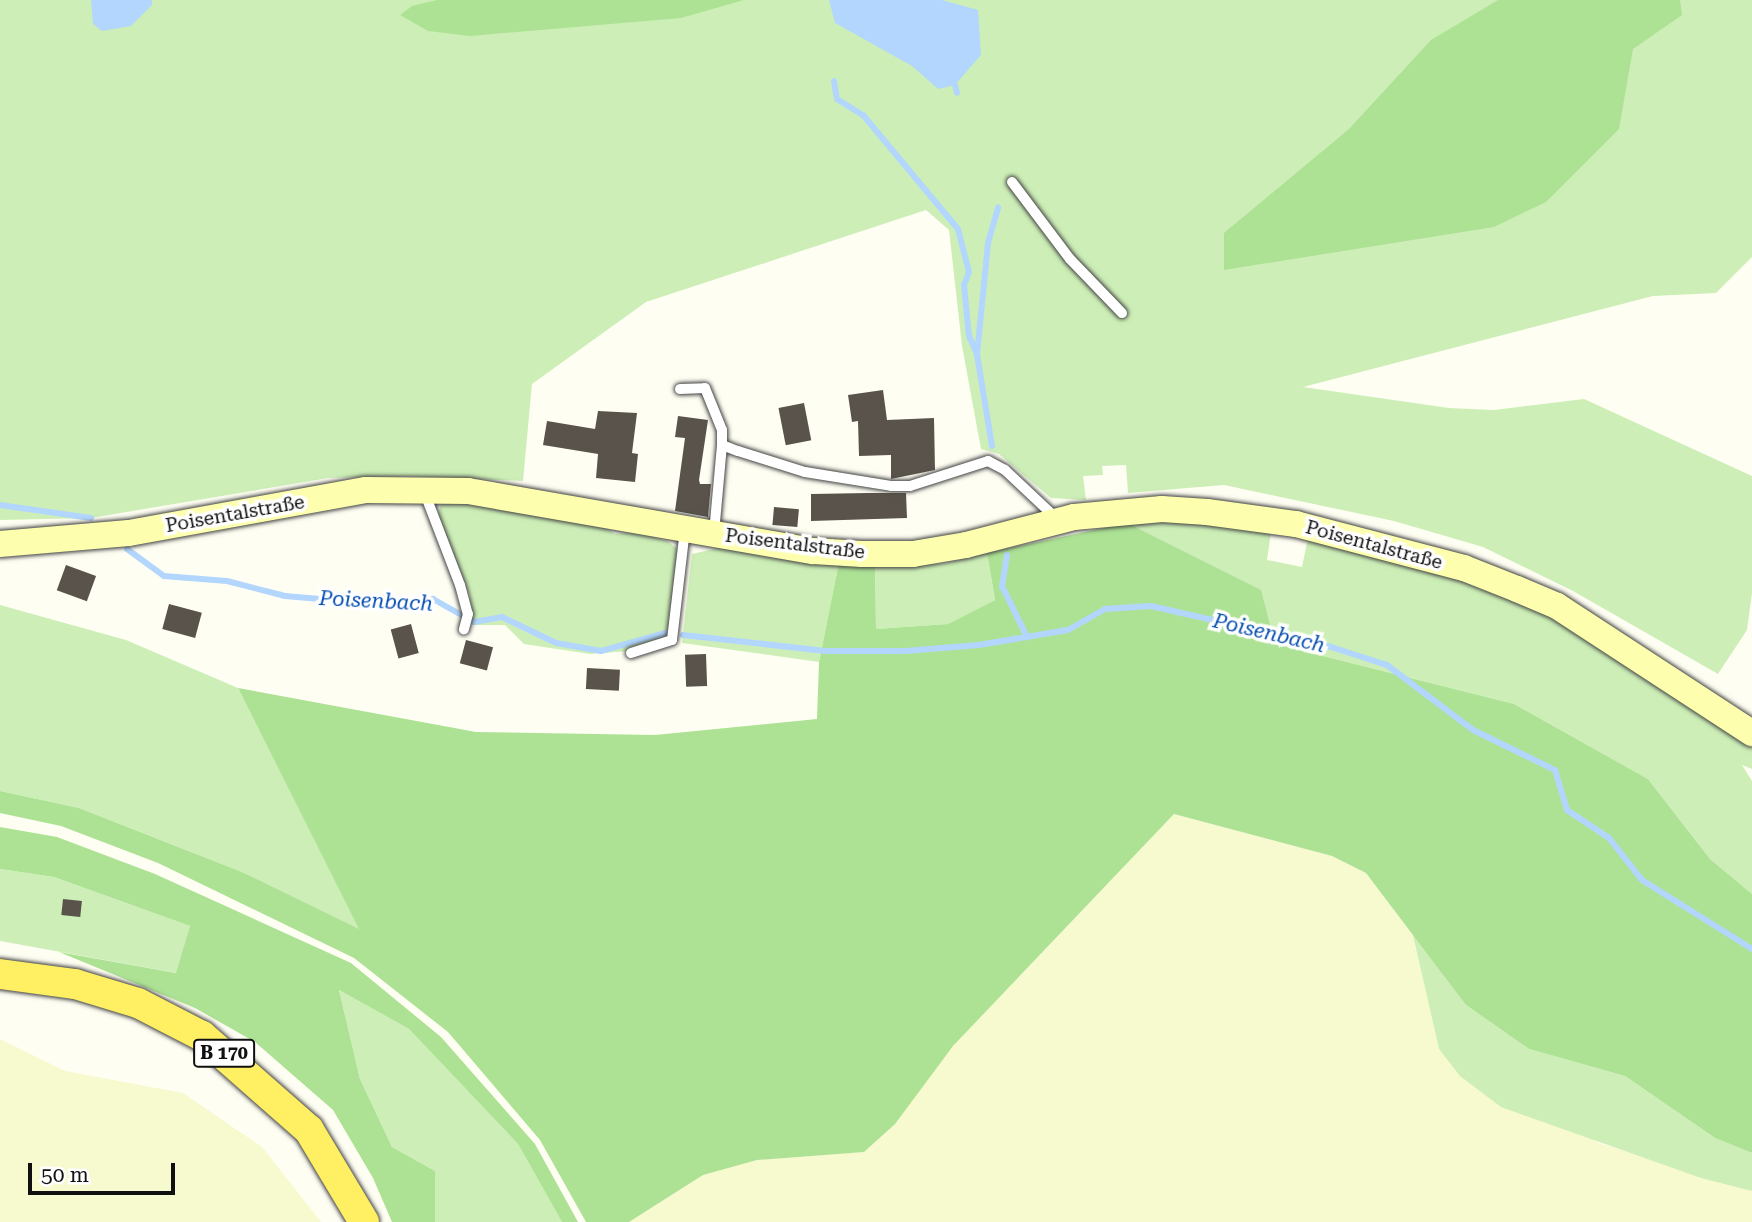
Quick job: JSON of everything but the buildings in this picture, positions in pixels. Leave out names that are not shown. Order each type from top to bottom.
[{"type":"main road","name":"Poisentalstraße","points":[[0,544],[129,533],[366,490],[468,491],[813,551],[913,554],[1013,536],[1059,521],[1162,509],[1207,512],[1296,524],[1464,568],[1557,606],[1752,733]]},
{"type":"main road","name":"B 170","points":[[0,974],[75,985],[126,999],[202,1036],[309,1130],[364,1222]]},
{"type":"lane","points":[[1012,182],[1070,259],[1122,313]]},
{"type":"lane","points":[[680,389],[705,388],[722,430],[714,534]]},
{"type":"lane","points":[[722,444],[804,472],[891,486],[910,486],[988,461],[1005,470],[1059,521]]},
{"type":"lane","points":[[424,491],[468,614],[464,629]]},
{"type":"lane","points":[[631,653],[672,640],[685,528]]},
{"type":"green space","points":[[0,0],[1752,0],[1752,257],[1716,293],[1653,296],[1303,387],[1449,408],[1494,410],[1584,399],[1752,476],[1752,593],[1747,630],[1718,674],[1573,591],[1483,547],[1394,521],[1224,485],[1128,493],[1126,465],[1102,466],[1103,475],[1083,476],[1086,500],[1051,498],[999,454],[981,449],[962,346],[949,230],[926,210],[646,302],[532,384],[523,481],[408,476],[328,478],[91,518],[0,520]]},
{"type":"green space","points":[[437,0],[744,0],[681,18],[470,36],[428,31],[400,15],[412,6]]},
{"type":"green space","points":[[1498,0],[1680,0],[1682,15],[1633,49],[1619,129],[1546,202],[1494,227],[1224,270],[1224,233],[1349,129],[1431,40]]},
{"type":"green space","points":[[463,502],[597,522],[615,534],[635,532],[667,541],[678,549],[671,630],[665,630],[664,639],[629,651],[590,654],[524,644],[505,625],[473,625],[470,596],[438,515],[441,503]]},
{"type":"green space","points":[[1186,520],[1271,532],[1267,560],[1302,567],[1308,538],[1425,567],[1555,618],[1617,656],[1752,746],[1752,769],[1742,765],[1752,781],[1752,894],[1710,859],[1648,779],[1514,704],[1275,644],[1127,523]]},
{"type":"green space","points":[[1127,523],[1261,590],[1275,644],[1514,704],[1648,779],[1710,859],[1752,894],[1752,1153],[1715,1138],[1625,1076],[1529,1049],[1466,1005],[1366,873],[1332,856],[1174,814],[953,1046],[895,1124],[864,1152],[757,1160],[703,1175],[629,1222],[586,1222],[540,1140],[448,1032],[354,958],[158,863],[61,826],[0,813],[0,791],[79,808],[242,872],[359,929],[238,688],[476,732],[655,735],[817,719],[819,662],[839,562],[875,566],[876,629],[948,624],[995,600],[987,553]]},
{"type":"green space","points":[[718,548],[839,562],[819,662],[682,643],[692,554]]},
{"type":"green space","points":[[987,553],[995,600],[948,624],[876,629],[875,566],[942,564]]},
{"type":"green space","points":[[0,605],[126,640],[238,688],[360,930],[242,872],[79,808],[0,791]]},
{"type":"green space","points":[[1174,814],[1332,856],[1366,873],[1412,931],[1439,1049],[1599,1143],[1752,1191],[1752,1222],[629,1222],[703,1175],[757,1160],[864,1152],[953,1046]]},
{"type":"green space","points":[[0,827],[57,837],[155,874],[351,963],[441,1037],[535,1144],[578,1222],[562,1222],[518,1144],[409,1029],[339,990],[360,1079],[392,1147],[435,1171],[435,1222],[392,1222],[373,1178],[333,1110],[255,1042],[195,1008],[59,952],[176,973],[190,926],[54,877],[0,869]]},
{"type":"green space","points":[[0,869],[54,877],[190,926],[177,973],[0,941]]},
{"type":"green space","points":[[1412,931],[1466,1005],[1529,1049],[1625,1076],[1715,1138],[1752,1153],[1752,1191],[1701,1178],[1501,1107],[1460,1076],[1439,1049]]},
{"type":"green space","points":[[339,990],[409,1029],[518,1144],[562,1222],[435,1222],[435,1171],[392,1147],[360,1079]]},
{"type":"green space","points":[[0,1039],[65,1071],[183,1093],[262,1147],[321,1222],[0,1222]]},
{"type":"water","points":[[91,0],[152,0],[152,5],[131,26],[102,31],[93,24]]},
{"type":"water","points":[[829,0],[942,0],[978,10],[981,55],[955,85],[938,89],[912,66],[835,23]]},
{"type":"waterway","points":[[834,81],[837,99],[863,115],[958,229],[969,272],[964,285],[969,336],[977,354]]},
{"type":"waterway","points":[[955,85],[957,93]]},
{"type":"waterway","points":[[992,446],[977,354],[988,243],[998,207]]},
{"type":"waterway","name":"Poisenbach","points":[[0,505],[91,518]]},
{"type":"waterway","name":"Poisenbach","points":[[127,549],[164,576],[227,581],[285,596],[413,607],[433,599],[474,622],[502,617],[556,643],[601,651],[665,633]]},
{"type":"waterway","points":[[1007,555],[1002,586],[1027,637]]},
{"type":"waterway","name":"Poisenbach","points":[[683,635],[825,651],[905,651],[979,645],[1068,630],[1105,609],[1151,606],[1331,647],[1387,665],[1473,730],[1555,770],[1567,810],[1609,838],[1642,880],[1752,949]]}]
